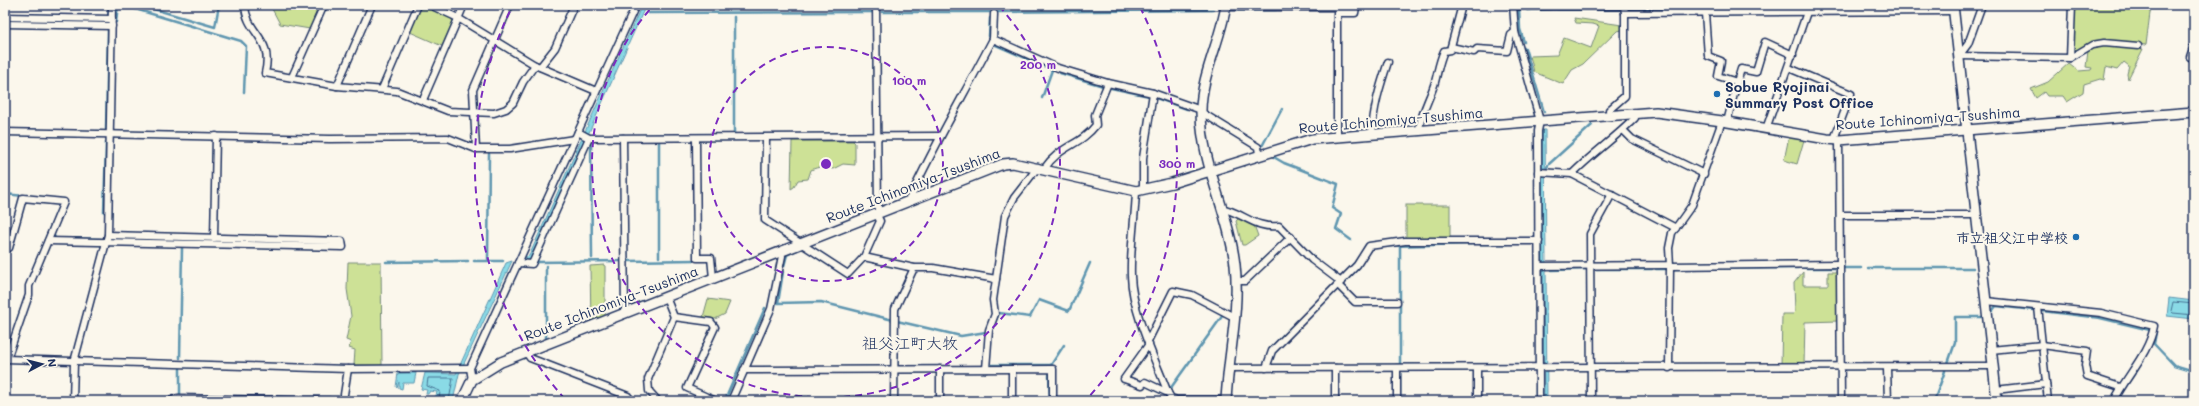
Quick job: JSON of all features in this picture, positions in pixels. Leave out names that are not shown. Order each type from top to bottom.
[{"type":"main road","points":[[1226,6],[1204,88],[1201,111],[1203,144],[1209,171],[1230,234],[1235,281],[1234,317],[1226,400]]},
{"type":"main road","points":[[1953,8],[1968,130],[1997,401]]},
{"type":"main road","name":"Route Ichinomiya-Tsushima","points":[[462,401],[472,380],[486,369],[909,200],[1002,164],[1012,162],[1140,190],[1209,171],[1259,154],[1312,139],[1634,114],[1668,112],[1837,140],[2194,112]]},
{"type":"street","points":[[73,401],[74,362],[108,235],[112,5]]},
{"type":"street","points":[[245,5],[248,19],[266,47],[268,62],[265,73],[336,86],[397,91],[448,111],[474,113],[494,113],[506,109],[513,103],[523,82],[556,48],[574,5]]},
{"type":"street","points":[[292,78],[324,5]]},
{"type":"street","points":[[336,86],[372,5]]},
{"type":"street","points":[[382,89],[418,5]]},
{"type":"street","points":[[430,5],[458,18],[538,66],[596,91]]},
{"type":"street","points":[[422,100],[464,5]]},
{"type":"street","points":[[476,149],[473,90],[510,5]]},
{"type":"street","points":[[518,263],[532,264],[584,136],[596,91],[636,5]]},
{"type":"street","points":[[766,138],[765,220],[848,274],[864,257],[880,221],[877,213],[876,5]]},
{"type":"street","points":[[1419,130],[1421,116],[1435,81],[1437,68],[1444,51],[1450,50],[1462,5]]},
{"type":"street","points":[[1539,401],[1542,266],[1538,241],[1542,172],[1540,121],[1515,32],[1513,5],[1624,6],[1625,96],[1609,110],[1610,116]]},
{"type":"street","points":[[1830,5],[1830,12]]},
{"type":"street","points":[[1959,56],[1968,44],[1982,5]]},
{"type":"street","points":[[2070,58],[2072,5]]},
{"type":"street","points":[[1226,6],[1356,6],[1355,13],[1337,13],[1337,137]]},
{"type":"street","points":[[1625,13],[1830,12],[1953,8]]},
{"type":"street","points":[[1766,129],[1789,68],[1807,12]]},
{"type":"street","points":[[1705,13],[1708,56],[1721,61],[1718,76],[1737,82]]},
{"type":"street","points":[[909,200],[930,153],[946,129],[993,39],[994,14]]},
{"type":"street","points":[[5,17],[112,23]]},
{"type":"street","points":[[5,24],[112,23]]},
{"type":"street","points":[[1451,47],[1474,52],[1477,49],[1507,51],[1511,35],[1515,32]]},
{"type":"street","points":[[993,39],[1058,68],[1108,83],[1153,93],[1201,111],[1258,147],[1259,154]]},
{"type":"street","points":[[1669,368],[1669,248],[1672,233],[1692,205],[1725,121],[1741,69],[1756,72],[1765,42],[1793,55]]},
{"type":"street","points":[[1959,56],[2070,58],[2092,45],[2104,43],[2138,46]]},
{"type":"street","points":[[2190,57],[2194,45]]},
{"type":"street","points":[[1372,134],[1373,115],[1388,62]]},
{"type":"street","points":[[1789,68],[1851,94],[1837,140],[1840,215],[1841,401]]},
{"type":"street","points":[[986,369],[989,330],[995,314],[993,300],[1005,216],[1014,198],[1050,159],[1063,148],[1088,136],[1096,125],[1095,115],[1108,83]]},
{"type":"street","points":[[1153,93],[1143,158],[1131,275],[1132,290],[1148,342],[1169,397]]},
{"type":"street","points":[[1572,174],[1592,154],[1623,130],[1635,118],[1634,114]]},
{"type":"street","points":[[1623,130],[1632,139],[1704,174]]},
{"type":"street","points":[[5,132],[448,138],[466,147],[476,149],[510,149],[574,139],[584,136],[623,138],[766,138],[940,136]]},
{"type":"street","points":[[214,238],[216,136]]},
{"type":"street","points":[[623,138],[625,313]]},
{"type":"street","points":[[696,138],[697,258],[711,258],[713,278]]},
{"type":"street","points":[[464,368],[518,263],[574,139]]},
{"type":"street","points":[[1542,172],[1572,174],[1676,228]]},
{"type":"street","points":[[1592,401],[1590,234],[1612,194]]},
{"type":"street","points":[[5,249],[9,248],[23,198],[64,202],[29,286],[29,295],[6,359],[348,369],[464,368]]},
{"type":"street","points":[[1221,208],[1232,210],[1267,227],[1279,226],[1312,260],[1340,284],[1355,302],[1397,302]]},
{"type":"street","points":[[1840,215],[1977,215]]},
{"type":"street","points":[[48,241],[343,247],[342,241],[108,235]]},
{"type":"street","points":[[1235,281],[1245,280],[1291,237]]},
{"type":"street","points":[[1266,368],[1272,351],[1303,318],[1340,284],[1357,265],[1369,246],[1406,241],[1538,241]]},
{"type":"street","points":[[731,401],[771,309],[782,256],[780,252]]},
{"type":"street","points":[[864,257],[914,268],[933,268],[996,279]]},
{"type":"street","points":[[1542,266],[1840,264]]},
{"type":"street","points":[[894,401],[895,309],[914,268]]},
{"type":"street","points":[[1226,400],[1177,400],[1169,397],[1145,382],[1142,385],[1124,379],[1148,342],[1173,291],[1192,295],[1234,317]]},
{"type":"street","points":[[658,401],[650,391],[648,379],[674,317],[666,297]]},
{"type":"street","points":[[1986,301],[2100,313],[2154,326],[2151,340],[2120,387],[2114,401]]},
{"type":"street","points":[[2038,307],[2048,401]]},
{"type":"street","points":[[674,317],[711,322],[715,327],[687,388],[716,401]]},
{"type":"street","points":[[1991,350],[2042,345],[2087,351],[2085,365],[2087,376],[2120,387]]},
{"type":"street","points":[[526,352],[530,358],[628,396],[632,401]]},
{"type":"street","points":[[1228,368],[1887,368],[1993,366]]},
{"type":"street","points":[[464,368],[472,380]]},
{"type":"street","points":[[1335,368],[1335,401]]},
{"type":"street","points":[[1397,368],[1397,401]]},
{"type":"street","points":[[1477,368],[1477,401]]},
{"type":"street","points":[[1887,368],[1888,401]]},
{"type":"street","points":[[343,401],[348,369]]},
{"type":"street","points":[[940,369],[940,401]]},
{"type":"street","points":[[1012,369],[1012,401]]},
{"type":"street","points":[[744,370],[1053,369],[1053,401]]},
{"type":"street","points":[[1996,390],[2046,384]]},
{"type":"street","points":[[699,401],[702,395]]},
{"type":"street","points":[[168,401],[178,398],[329,401]]},
{"type":"green space","points":[[270,5],[295,5],[318,9],[310,29],[280,24]]},
{"type":"green space","points":[[1011,5],[1047,5],[1047,7],[1011,7]]},
{"type":"green space","points":[[1628,5],[1662,5],[1662,8],[1628,8]]},
{"type":"green space","points":[[2073,5],[2151,5],[2146,45],[2103,40],[2072,54]]},
{"type":"green space","points":[[425,6],[451,18],[453,22],[442,46],[410,32],[420,8]]},
{"type":"green space","points":[[1574,18],[1622,25],[1623,30],[1617,31],[1583,64],[1572,70],[1563,84],[1534,72],[1530,56],[1557,55],[1564,38],[1591,48],[1599,26],[1593,24],[1576,23]]},
{"type":"green space","points":[[2103,46],[2143,49],[2128,79],[2127,74],[2129,66],[2124,62],[2117,70],[2106,67],[2104,80],[2100,79],[2084,84],[2083,92],[2067,102],[2063,96],[2047,96],[2044,92],[2036,98],[2031,89],[2048,82],[2069,63],[2079,71],[2091,70],[2092,68],[2086,67],[2088,51],[2094,47]]},
{"type":"green space","points":[[1789,137],[1804,140],[1797,164],[1784,160]]},
{"type":"green space","points":[[792,141],[853,141],[855,143],[855,165],[843,164],[833,169],[822,167],[811,170],[808,179],[798,180],[791,189]]},
{"type":"green space","points":[[1406,205],[1450,205],[1450,239],[1406,239]]},
{"type":"green space","points":[[1240,217],[1254,225],[1258,236],[1245,245],[1242,245],[1236,221]]},
{"type":"green space","points":[[348,262],[381,262],[382,365],[354,365],[355,350],[349,348],[351,342],[346,340],[351,316],[347,289]]},
{"type":"green space","points":[[605,265],[605,316],[591,322],[590,266]]},
{"type":"green space","points":[[1803,272],[1803,285],[1828,285],[1828,272],[1838,272],[1838,321],[1805,322],[1804,365],[1781,365],[1782,314],[1793,314],[1795,312],[1794,283]]},
{"type":"green space","points":[[708,299],[730,302],[725,314],[715,319],[703,317]]},
{"type":"water","points":[[642,5],[646,5],[532,260],[524,262],[526,257],[529,256]]},
{"type":"water","points":[[1542,130],[1545,130],[1547,401],[1544,401]]},
{"type":"water","points":[[512,261],[459,374],[453,401],[435,399],[437,392],[430,391],[426,394],[427,390],[421,389],[425,373],[456,374],[506,263]]},
{"type":"water","points":[[2169,298],[2194,301],[2194,319],[2167,316]]},
{"type":"water","points":[[398,373],[416,373],[414,383],[403,383],[402,389],[399,388],[399,382],[397,388]]},
{"type":"waterway","points":[[108,18],[109,5]]},
{"type":"waterway","points":[[116,22],[118,5]]},
{"type":"waterway","points":[[122,5],[241,41],[246,46],[244,92]]},
{"type":"waterway","points":[[140,5],[215,27],[219,5]]},
{"type":"waterway","points":[[1519,8],[1520,29],[1524,42]]},
{"type":"waterway","points":[[1689,9],[1827,8]]},
{"type":"waterway","points":[[1833,8],[1895,8]]},
{"type":"waterway","points":[[1901,8],[1925,8]]},
{"type":"waterway","points":[[1932,8],[1939,8]]},
{"type":"waterway","points":[[1527,10],[1551,9]]},
{"type":"waterway","points":[[1557,9],[1621,9]]},
{"type":"waterway","points":[[1629,9],[1685,9]]},
{"type":"waterway","points":[[997,12],[1213,10]]},
{"type":"waterway","points":[[1237,10],[1276,10]]},
{"type":"waterway","points":[[648,13],[872,12]]},
{"type":"waterway","points":[[882,12],[992,12]]},
{"type":"waterway","points":[[734,17],[734,135]]},
{"type":"waterway","points":[[989,36],[990,18]]},
{"type":"waterway","points":[[81,21],[105,22]]},
{"type":"waterway","points":[[106,129],[108,28]]},
{"type":"waterway","points":[[996,45],[1053,70]]},
{"type":"waterway","points":[[1525,48],[1544,112]]},
{"type":"waterway","points":[[1042,98],[1052,70]]},
{"type":"waterway","points":[[1060,73],[1103,86]]},
{"type":"waterway","points":[[1111,88],[1149,96]]},
{"type":"waterway","points":[[1156,98],[1187,109]]},
{"type":"waterway","points":[[1261,148],[1282,109]]},
{"type":"waterway","points":[[1212,122],[1224,129]]},
{"type":"waterway","points":[[1547,167],[1592,125]]},
{"type":"waterway","points":[[659,141],[659,257]]},
{"type":"waterway","points":[[104,212],[106,142]]},
{"type":"waterway","points":[[591,143],[592,258]]},
{"type":"waterway","points":[[488,259],[489,154]]},
{"type":"waterway","points":[[1272,156],[1284,163],[1338,184],[1332,208],[1341,214],[1336,229],[1351,240]]},
{"type":"waterway","points":[[5,194],[24,196]]},
{"type":"waterway","points":[[53,233],[55,238],[101,239]]},
{"type":"waterway","points":[[114,239],[309,243]]},
{"type":"waterway","points":[[1389,246],[1473,244]]},
{"type":"waterway","points":[[1479,244],[1508,244]]},
{"type":"waterway","points":[[1400,245],[1400,364]]},
{"type":"waterway","points":[[180,358],[182,248]]},
{"type":"waterway","points":[[784,266],[787,255],[799,249]]},
{"type":"waterway","points":[[627,261],[697,260]]},
{"type":"waterway","points":[[386,262],[468,261]]},
{"type":"waterway","points":[[474,261],[503,261]]},
{"type":"waterway","points":[[537,262],[621,261]]},
{"type":"waterway","points":[[993,327],[999,313],[1030,317],[1039,300],[1069,311],[1090,263]]},
{"type":"waterway","points":[[546,266],[546,339]]},
{"type":"waterway","points":[[1674,269],[1798,268]]},
{"type":"waterway","points":[[1805,268],[1837,268]]},
{"type":"waterway","points":[[1844,268],[1861,268]]},
{"type":"waterway","points":[[1868,268],[1973,268]]},
{"type":"waterway","points":[[1552,270],[1587,269]]},
{"type":"waterway","points":[[1593,269],[1652,269]]},
{"type":"waterway","points":[[1656,269],[1667,269]]},
{"type":"waterway","points":[[783,272],[778,303],[821,302],[893,320]]},
{"type":"waterway","points":[[1993,310],[1996,306],[2034,310]]},
{"type":"waterway","points":[[725,400],[765,308]]},
{"type":"waterway","points":[[2042,311],[2100,318],[2150,330]]},
{"type":"waterway","points":[[1170,389],[1223,315]]},
{"type":"waterway","points":[[1948,363],[1955,343],[1955,317],[1981,317]]},
{"type":"waterway","points":[[897,321],[961,336],[986,332]]},
{"type":"waterway","points":[[2156,332],[2154,344],[2174,365],[2194,371]]},
{"type":"waterway","points":[[989,363],[989,365],[1051,365],[1064,345]]},
{"type":"waterway","points":[[180,369],[180,395]]},
{"type":"waterway","points":[[1934,401],[1945,371]]},
{"type":"waterway","points":[[1400,373],[1400,401]]},
{"type":"waterway","points":[[1049,375],[1050,401]]},
{"type":"waterway","points":[[176,396],[258,397]]},
{"type":"waterway","points":[[158,401],[169,398]]},
{"type":"waterway","points":[[327,398],[341,399]]},
{"type":"place","name":"Sobue Ryojinai Summary Post Office","points":[[1717,94]]},
{"type":"place","name":"市立祖父江中学校","points":[[2076,237]]},
{"type":"district","name":"祖父江町大牧","points":[[910,342]]}]
